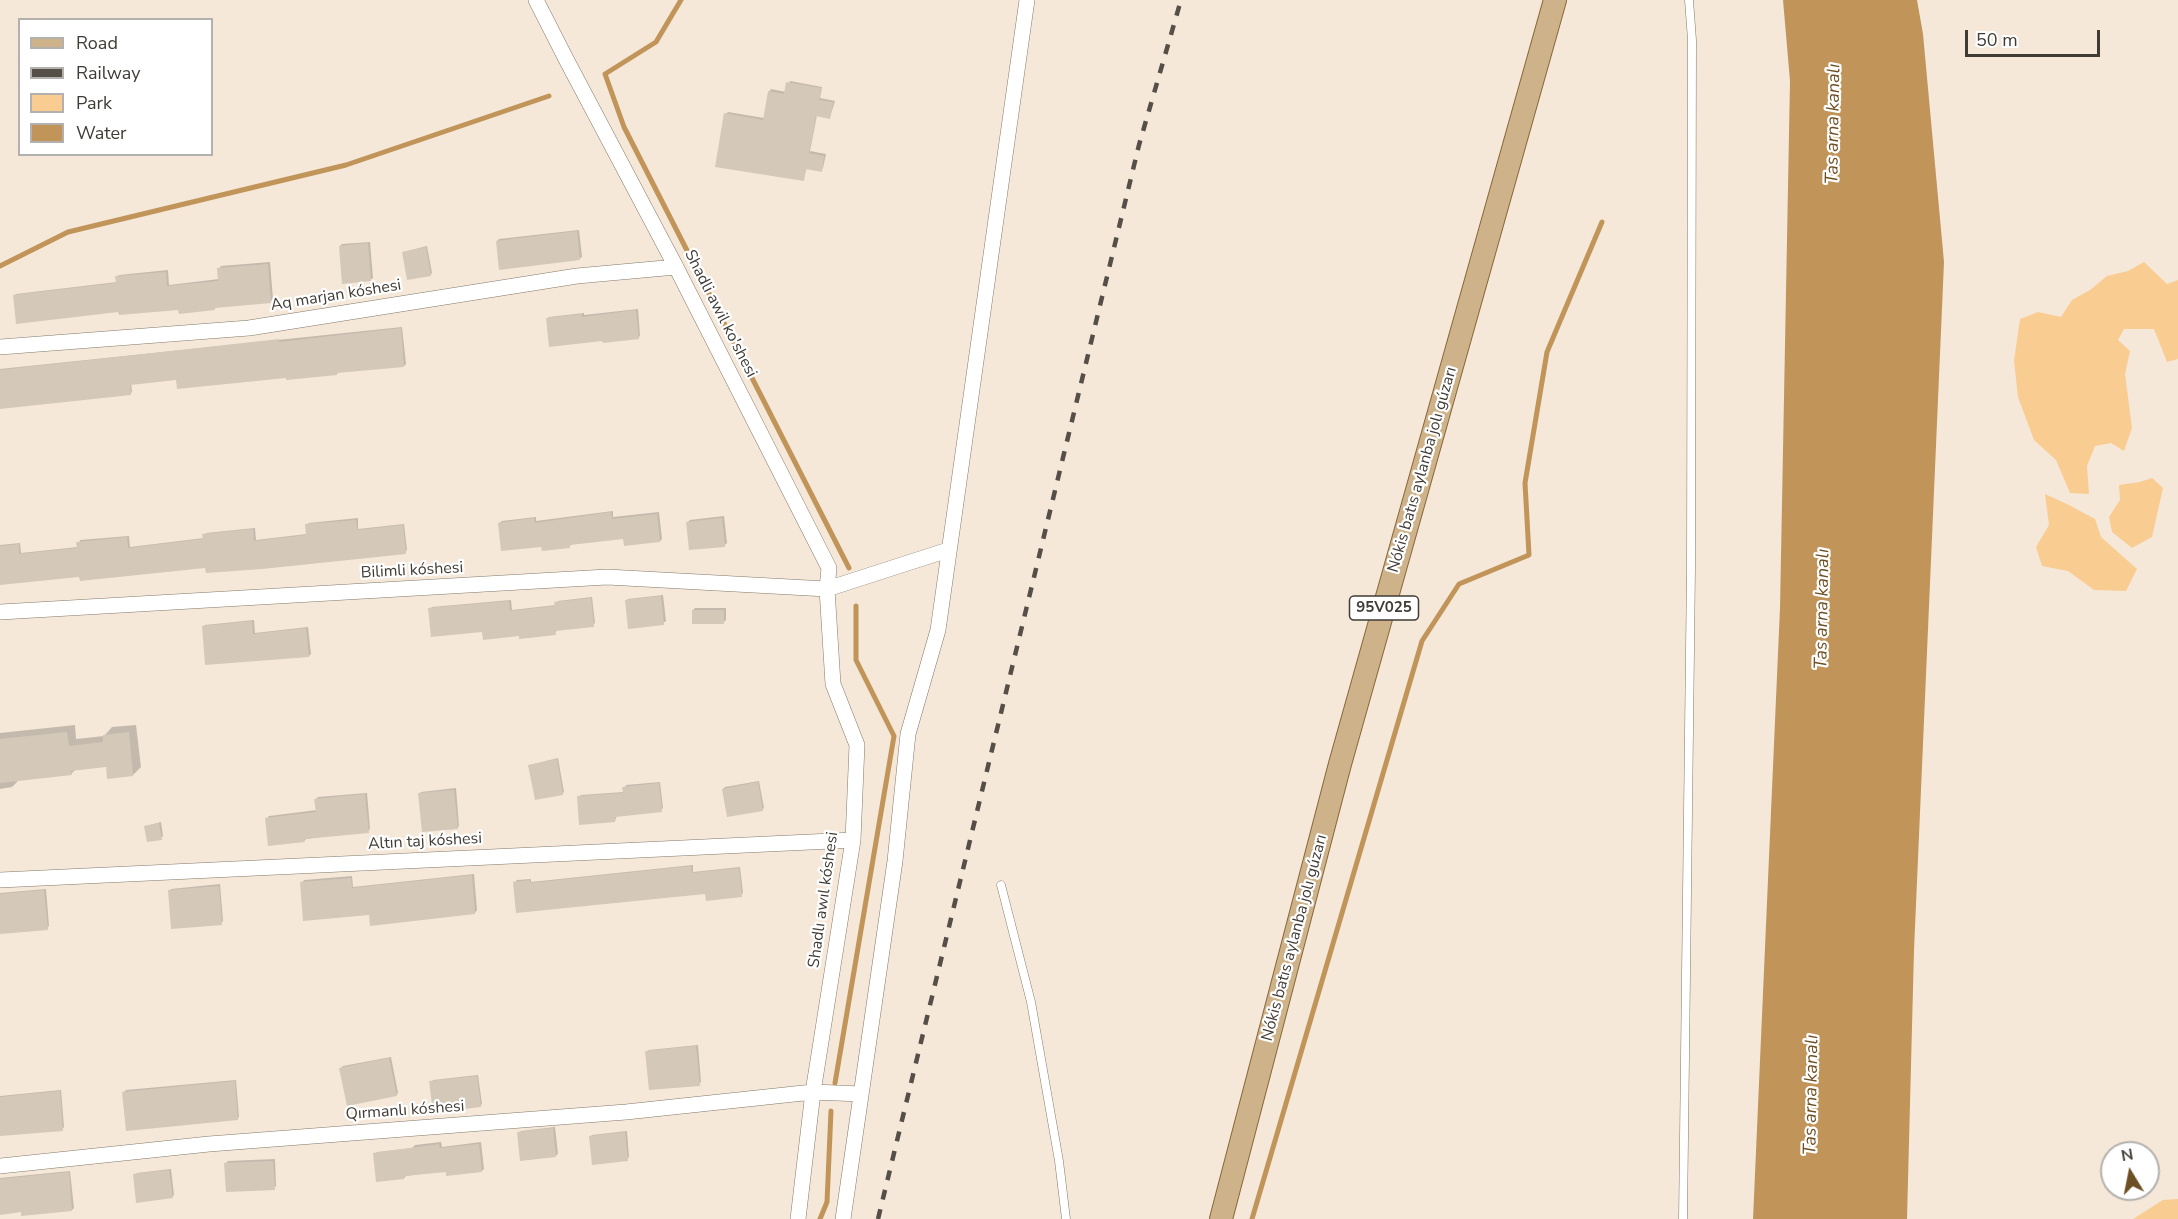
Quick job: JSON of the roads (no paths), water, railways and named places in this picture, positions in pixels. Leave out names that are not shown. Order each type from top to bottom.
[{"type":"main road","name":"Nókis batıs aylanba jolı gúzarı","points":[[1221,1219],[1344,753],[1555,0]]},
{"type":"street","name":"Shadli awil ko'shesi","points":[[536,0],[676,267],[829,568],[827,589]]},
{"type":"street","points":[[843,1219],[895,861],[908,734],[938,630],[1027,0]]},
{"type":"street","name":"Aq marjan kóshesi","points":[[0,347],[249,328],[577,276],[676,267]]},
{"type":"street","points":[[827,589],[948,550]]},
{"type":"street","name":"Bilimli kóshesi","points":[[0,612],[607,578],[827,589]]},
{"type":"street","name":"Shadlı awıl kóshesi","points":[[798,1219],[813,1092],[853,840],[857,745],[832,684],[827,589]]},
{"type":"street","name":"Altın taj kóshesi","points":[[0,880],[853,840]]},
{"type":"street","name":"Qırmanlı kóshesi","points":[[0,1166],[209,1144],[614,1113],[813,1092],[861,1094]]},
{"type":"lane","points":[[1683,1219],[1691,568],[1692,40],[1689,0]]},
{"type":"lane","points":[[1001,885],[1031,1002],[1059,1161],[1066,1219]]},
{"type":"water","name":"Tas arna kanalı","points":[[1783,0],[1917,0],[1923,34],[1944,262],[1914,950],[1907,1219],[1753,1219],[1780,608],[1790,81]]},
{"type":"waterway","points":[[681,0],[656,42],[605,74],[624,127],[849,568]]},
{"type":"waterway","points":[[0,266],[68,232],[346,165],[549,96]]},
{"type":"waterway","points":[[1252,1219],[1422,641],[1459,584],[1529,555],[1525,483],[1547,352],[1602,222]]},
{"type":"waterway","points":[[835,1083],[894,736],[856,660],[856,606]]},
{"type":"waterway","points":[[820,1219],[827,1202],[831,1111]]},
{"type":"railway","points":[[878,1219],[1139,145],[1181,0]]}]
